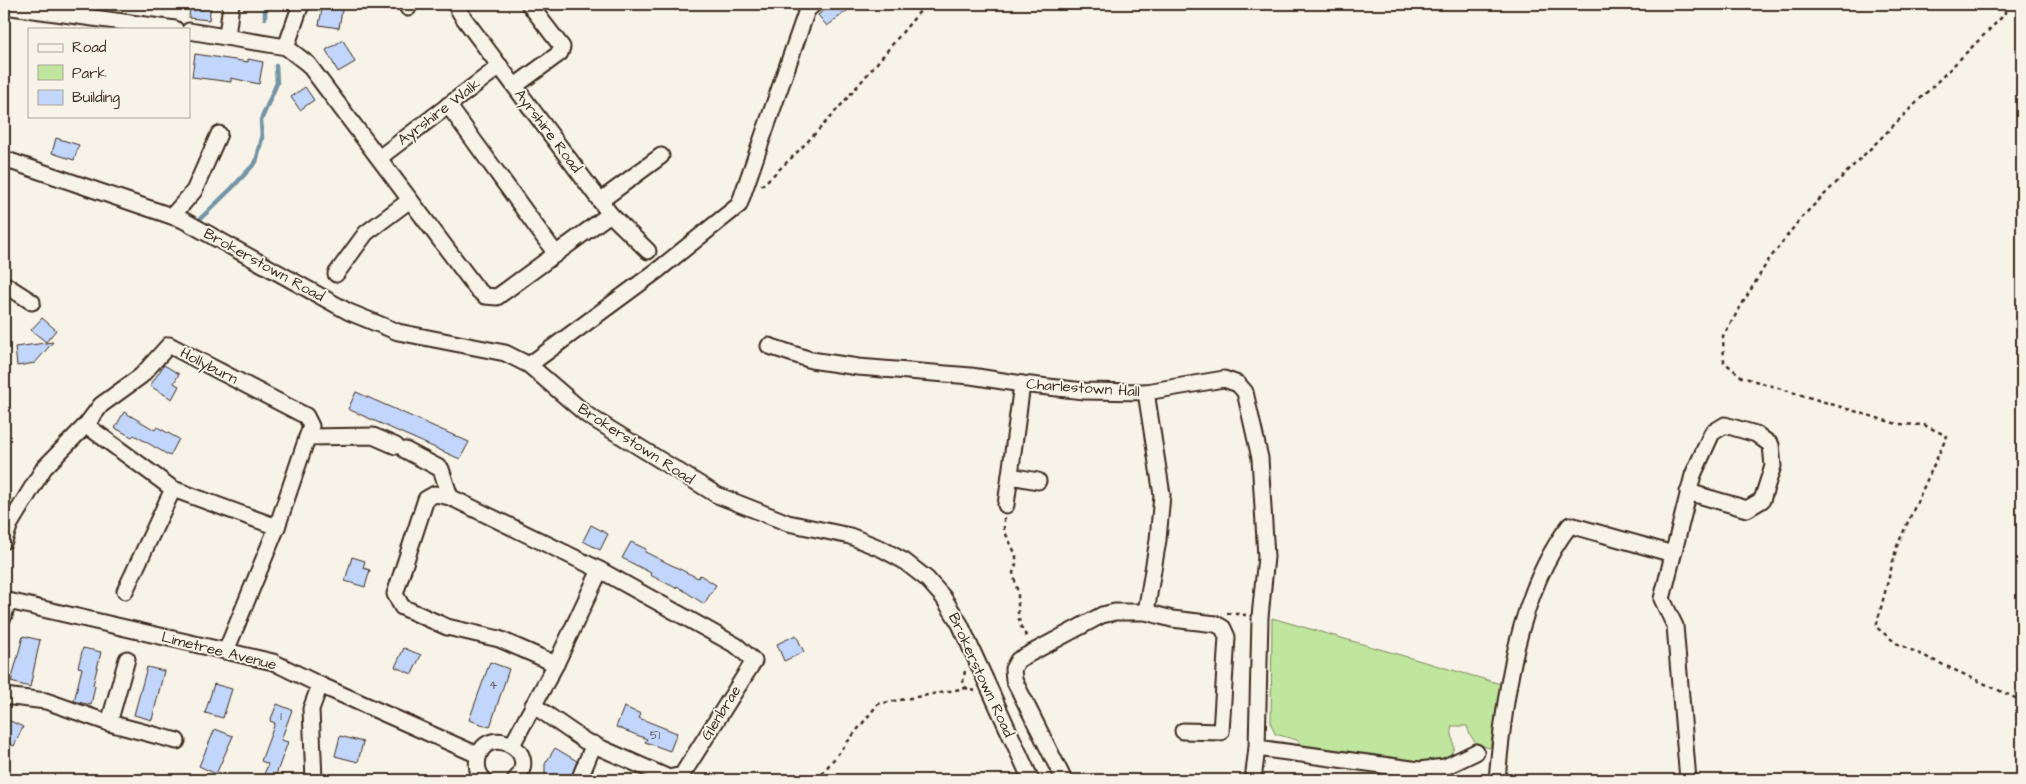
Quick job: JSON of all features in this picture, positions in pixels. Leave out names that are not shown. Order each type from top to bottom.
[{"type":"street","points":[[227,36],[231,4]]},
{"type":"street","points":[[286,48],[301,4]]},
{"type":"street","name":"Ayrshire Road","points":[[455,4],[610,214],[648,251]]},
{"type":"street","points":[[515,86],[560,53],[562,47],[529,4]]},
{"type":"street","points":[[529,365],[658,270],[740,205],[807,10],[814,4]]},
{"type":"street","points":[[4,6],[168,28]]},
{"type":"street","points":[[190,31],[227,36],[286,48],[308,64],[477,289],[485,296],[497,297],[610,214]]},
{"type":"street","name":"Ayrshire Walk","points":[[379,158],[500,66]]},
{"type":"street","points":[[448,105],[556,254]]},
{"type":"street","points":[[172,216],[194,191],[219,134]]},
{"type":"street","points":[[600,201],[662,156]]},
{"type":"street","name":"Brokerstown Road","points":[[4,159],[182,220],[349,312],[398,332],[505,353],[529,365],[587,416],[717,495],[788,524],[850,536],[882,549],[904,561],[927,579],[943,597],[960,624],[1031,780]]},
{"type":"street","points":[[336,274],[366,233],[410,200]]},
{"type":"street","points":[[4,284],[32,302]]},
{"type":"street","name":"Hollyburn","points":[[4,541],[10,524],[44,468],[86,425],[101,404],[141,376],[169,345],[306,416],[311,426],[277,527],[226,651]]},
{"type":"street","name":"Charlestown Hall","points":[[769,346],[811,360],[849,366],[971,376],[1084,391],[1146,392],[1224,379],[1238,384],[1245,392],[1260,458],[1266,557],[1260,617],[1257,748],[1253,780]]},
{"type":"street","points":[[1006,504],[1022,384]]},
{"type":"street","points":[[1146,392],[1162,495],[1158,540],[1146,612]]},
{"type":"street","points":[[86,425],[173,489],[277,527]]},
{"type":"street","points":[[1688,492],[1747,509],[1762,500],[1773,466],[1771,446],[1756,434],[1725,425],[1712,433],[1693,475],[1688,492],[1672,554],[1662,599],[1675,626],[1688,780]]},
{"type":"street","points":[[307,437],[373,436],[441,469],[450,497],[435,494],[426,499],[395,594],[402,607],[447,627],[499,640],[556,664]]},
{"type":"street","points":[[1010,476],[1038,481]]},
{"type":"street","points":[[125,591],[173,489]]},
{"type":"street","name":"Glenbrae","points":[[450,497],[600,570],[737,646],[754,661],[682,775],[669,778],[586,741],[533,705]]},
{"type":"street","points":[[1497,780],[1507,692],[1521,627],[1541,575],[1561,537],[1570,525],[1672,554]]},
{"type":"street","points":[[512,745],[556,664],[600,570]]},
{"type":"street","points":[[4,616],[5,600]]},
{"type":"street","name":"Limetree Avenue","points":[[5,600],[274,662],[320,685],[478,756]]},
{"type":"street","points":[[1064,780],[1014,680],[1013,669],[1018,660],[1102,615],[1114,612],[1146,612],[1172,619],[1216,624],[1223,628],[1227,637],[1222,732],[1183,731]]},
{"type":"street","points":[[109,723],[127,658]]},
{"type":"street","points":[[314,780],[311,709],[320,685]]},
{"type":"street","points":[[4,696],[46,700],[109,723],[177,741]]},
{"type":"street","points":[[484,780],[478,771],[478,756],[487,745],[500,741],[512,745],[518,750],[522,763],[521,770],[515,780]]},
{"type":"street","points":[[579,780],[594,744]]},
{"type":"street","points":[[1257,748],[1392,773],[1445,767],[1476,752]]},
{"type":"path","points":[[740,205],[792,159],[836,112],[926,4]]},
{"type":"path","points":[[2011,4],[2001,18],[1800,219],[1768,262],[1723,336],[1724,362],[1742,377],[1897,424],[1924,425],[1947,436],[1897,546],[1876,627],[1896,643],[2022,701]]},
{"type":"path","points":[[1006,504],[1004,530],[1016,555],[1013,574],[1018,593],[1018,613],[1020,625],[1028,640]]},
{"type":"path","points":[[1223,612],[1260,617]]},
{"type":"path","points":[[816,780],[878,704],[966,688]]},
{"type":"green space","points":[[1272,618],[1501,684],[1490,748],[1475,741],[1470,735],[1467,726],[1451,726],[1454,748],[1451,754],[1445,758],[1420,761],[1302,746],[1297,740],[1275,734],[1271,724]]},
{"type":"building","points":[[190,4],[211,4],[209,20],[189,18]]},
{"type":"building","points":[[323,4],[343,4],[339,28],[319,25]]},
{"type":"building","points":[[832,4],[856,4],[827,26],[818,15]]},
{"type":"building","points":[[343,40],[355,62],[338,72],[326,50]]},
{"type":"building","points":[[195,54],[248,62],[248,59],[263,62],[259,84],[231,78],[231,82],[192,77]]},
{"type":"building","points":[[305,87],[314,100],[300,110],[291,97]]},
{"type":"building","points":[[56,138],[79,145],[74,160],[52,153]]},
{"type":"building","points":[[42,318],[56,330],[46,342],[31,330]]},
{"type":"building","points":[[53,342],[35,363],[17,366],[15,347]]},
{"type":"building","points":[[164,365],[179,374],[174,383],[179,386],[172,399],[150,386]]},
{"type":"building","points":[[356,392],[469,442],[460,459],[348,409]]},
{"type":"building","points":[[124,412],[155,430],[157,427],[179,439],[170,456],[134,435],[132,437],[115,428]]},
{"type":"building","points":[[591,525],[608,534],[600,550],[583,541]]},
{"type":"building","points":[[631,542],[646,549],[645,552],[698,578],[700,575],[716,585],[704,604],[677,586],[676,588],[650,575],[651,573],[622,558]]},
{"type":"building","points":[[352,557],[365,561],[363,568],[370,570],[365,587],[345,581]]},
{"type":"building","points":[[796,635],[804,652],[784,661],[777,644]]},
{"type":"building","points":[[23,636],[40,640],[30,687],[11,682]]},
{"type":"building","points":[[83,648],[101,652],[93,685],[95,686],[91,705],[74,701],[82,668],[78,667]]},
{"type":"building","points":[[404,648],[421,655],[412,674],[395,667]]},
{"type":"building","points":[[490,662],[509,669],[490,727],[469,720]]},
{"type":"building","points":[[147,667],[164,671],[152,720],[134,715]]},
{"type":"building","points":[[214,684],[232,689],[223,718],[205,713]]},
{"type":"building","points":[[277,704],[292,710],[281,740],[288,742],[274,780],[262,780],[268,764],[261,761],[275,723],[270,721]]},
{"type":"building","points":[[624,707],[641,714],[639,718],[677,733],[670,751],[645,742],[647,739],[616,727]]},
{"type":"building","points":[[4,718],[23,727],[14,746],[4,741]]},
{"type":"building","points":[[215,729],[233,736],[216,774],[199,766]]},
{"type":"building","points":[[340,736],[363,742],[358,762],[335,756]]},
{"type":"building","points":[[555,748],[577,761],[570,780],[545,780],[545,764]]},
{"type":"waterway","points":[[265,4],[265,18]]},
{"type":"waterway","points":[[201,218],[256,162],[262,138],[261,120],[277,83],[276,66]]}]
